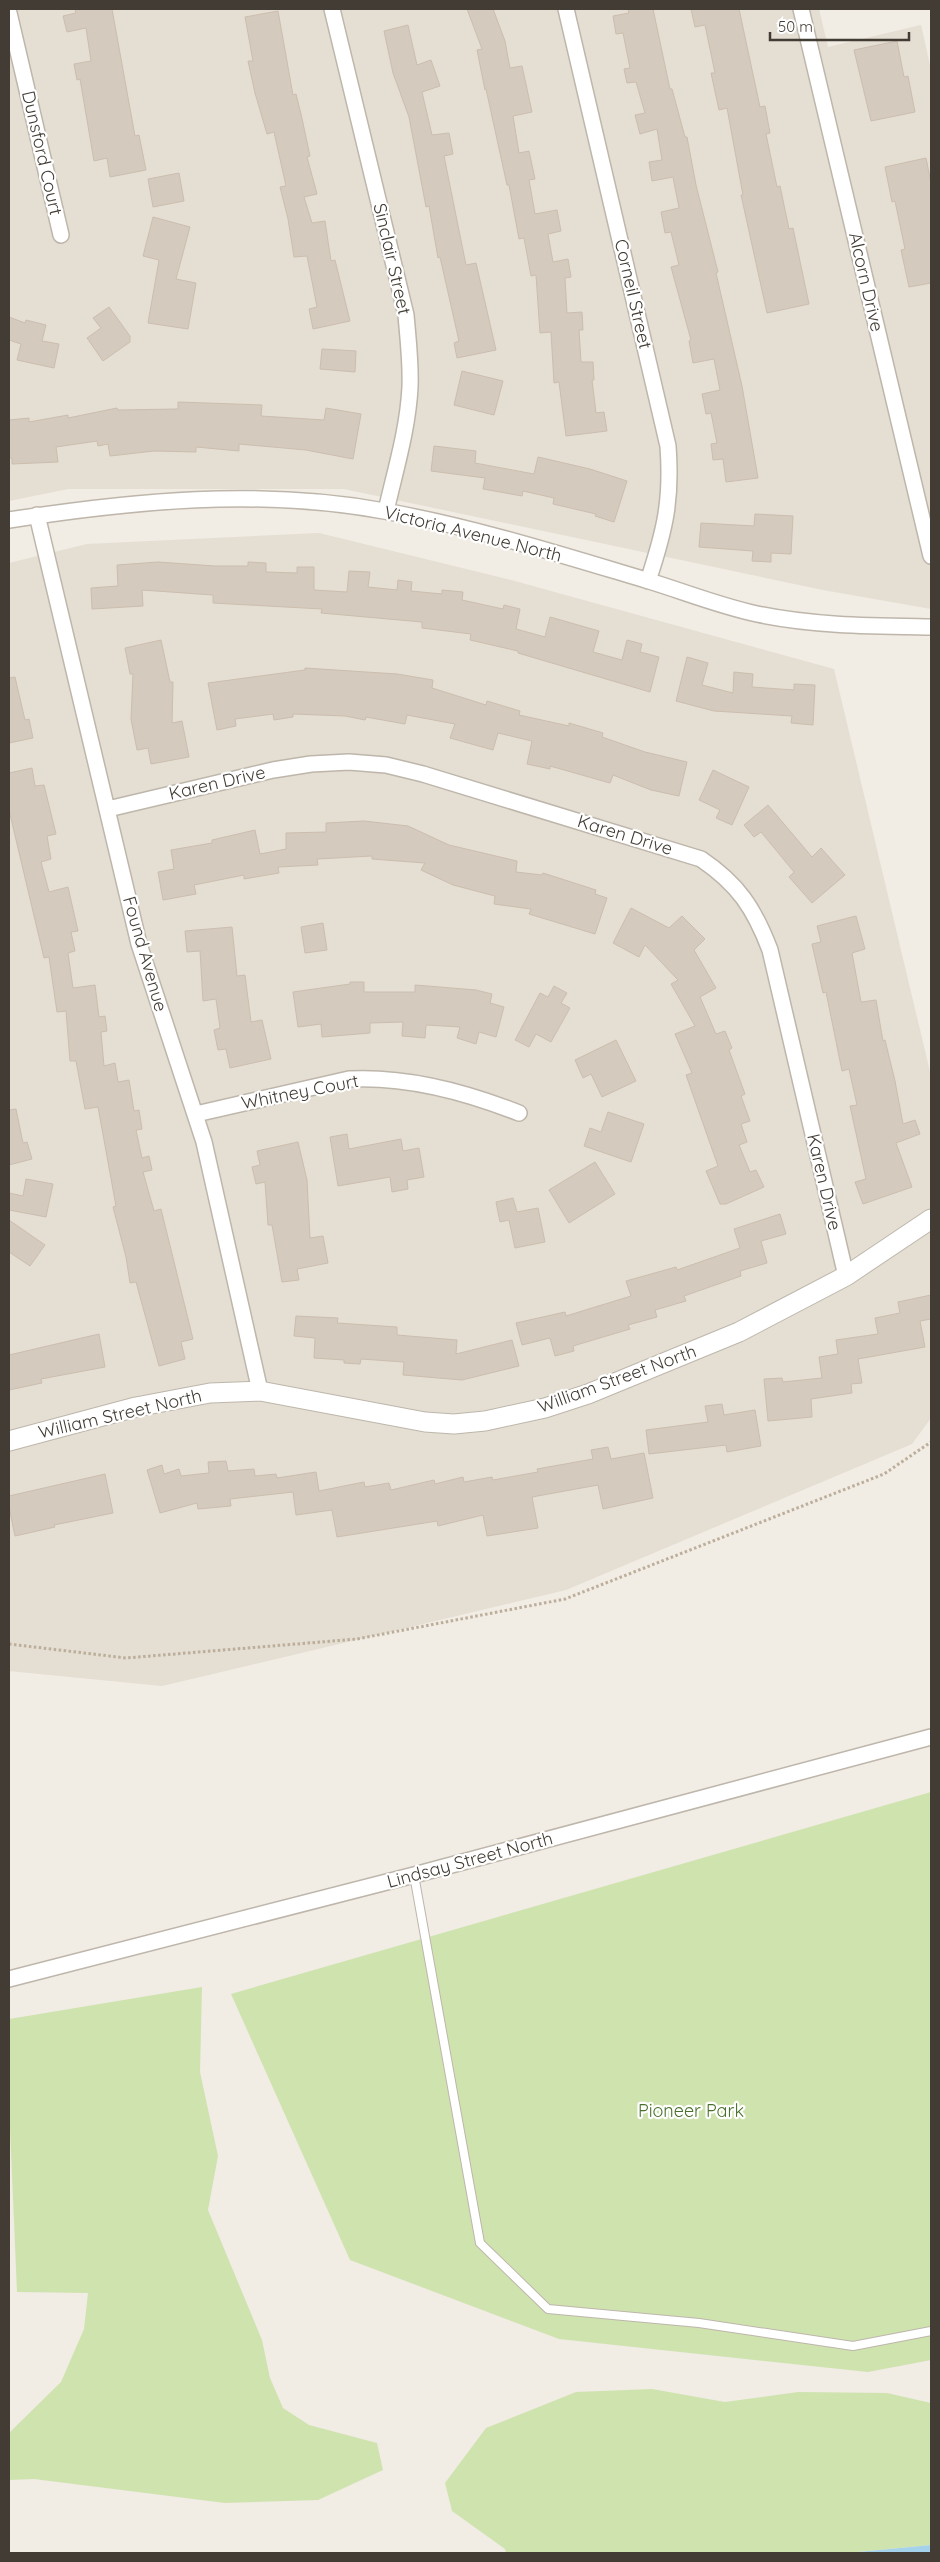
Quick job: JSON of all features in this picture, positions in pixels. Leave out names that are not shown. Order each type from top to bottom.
[{"type":"street","name":"Sinclair Street","points":[[332,9],[406,315],[410,354],[410,389],[386,511]]},
{"type":"street","name":"Corneil Street","points":[[566,9],[668,446],[670,479],[668,515],[648,581]]},
{"type":"street","name":"Alcorn Drive","points":[[801,9],[931,556]]},
{"type":"street","name":"Dunsford Court","points":[[9,13],[61,235]]},
{"type":"street","name":"Victoria Avenue North","points":[[9,520],[121,504],[178,499],[260,499],[386,511],[484,534],[766,615],[857,625],[931,627]]},
{"type":"street","name":"Found Avenue","points":[[37,515],[142,953],[196,1114],[260,1391]]},
{"type":"street","name":"Karen Drive","points":[[108,809],[273,770],[311,764],[358,762],[386,765],[423,774],[701,859],[737,888],[754,913],[770,950],[846,1276]]},
{"type":"street","name":"Whitney Court","points":[[196,1114],[349,1079],[375,1078],[478,1097],[519,1113]]},
{"type":"street","name":"William Street North","points":[[9,1441],[136,1407],[210,1392],[260,1391],[395,1419],[454,1424],[485,1421],[545,1408],[739,1332],[846,1276],[931,1219]]},
{"type":"street","name":"Lindsay Street North","points":[[9,1980],[414,1875],[931,1737]]},
{"type":"lane","points":[[414,1875],[480,2243],[548,2309],[699,2323],[853,2346],[931,2331]]},
{"type":"path","points":[[9,1644],[126,1658],[357,1639],[565,1599],[884,1474],[931,1442]]},
{"type":"shaded area","points":[[9,9],[819,9],[828,47],[921,25],[931,70],[931,609],[823,590],[344,489],[68,489],[9,501]]},
{"type":"shaded area","points":[[319,533],[511,580],[834,669],[931,1076],[931,1418],[912,1444],[566,1590],[162,1686],[9,1671],[9,563],[87,544]]},
{"type":"green space","name":"Pioneer Park","points":[[931,1792],[931,2360],[868,2372],[559,2339],[350,2260],[231,1994]]},
{"type":"green space","points":[[202,1987],[200,2072],[218,2156],[208,2210],[262,2340],[270,2378],[283,2408],[309,2425],[377,2443],[383,2470],[318,2500],[225,2503],[34,2479],[9,2480],[9,2433],[61,2382],[84,2329],[88,2293],[17,2292],[9,2105],[9,2019]]},
{"type":"green space","points":[[652,2389],[725,2402],[798,2392],[887,2393],[931,2403],[931,2545],[848,2553],[506,2553],[505,2549],[452,2511],[445,2483],[486,2428],[576,2392]]},
{"type":"water","points":[[931,2545],[931,2553],[848,2553]]},
{"type":"building","points":[[75,9],[112,9],[135,136],[139,135],[146,170],[110,177],[107,158],[94,161],[80,79],[77,80],[74,64],[91,61],[86,28],[67,32],[63,16],[76,13]]},
{"type":"building","points":[[467,9],[493,9],[505,41],[510,68],[522,66],[532,112],[513,116],[519,153],[529,151],[535,179],[529,180],[535,214],[557,210],[561,231],[548,234],[553,262],[568,259],[571,277],[565,278],[567,313],[582,312],[583,330],[579,330],[581,362],[593,362],[594,380],[592,380],[596,413],[604,412],[607,431],[566,436],[559,382],[554,383],[551,332],[540,333],[536,275],[531,276],[524,238],[519,239],[509,185],[507,185],[477,50],[482,49]]},
{"type":"building","points":[[628,9],[653,9],[670,89],[672,89],[685,137],[687,137],[696,185],[718,272],[716,273],[742,386],[758,478],[726,482],[723,459],[713,460],[711,444],[717,443],[711,413],[706,414],[702,394],[720,390],[714,359],[693,363],[689,341],[691,340],[671,267],[679,265],[671,232],[665,233],[661,212],[679,208],[673,177],[652,181],[649,162],[662,160],[657,129],[640,134],[635,115],[645,113],[636,82],[627,83],[624,69],[630,68],[623,33],[616,34],[613,16],[629,13]]},
{"type":"building","points":[[691,9],[739,9],[760,107],[765,106],[770,133],[766,134],[777,187],[780,186],[789,229],[793,228],[809,304],[767,313],[741,195],[743,195],[727,108],[719,110],[711,73],[715,73],[705,25],[695,27]]},
{"type":"building","points":[[278,11],[293,95],[296,94],[301,114],[310,156],[307,157],[317,194],[304,197],[312,223],[325,221],[331,261],[335,260],[350,321],[313,329],[309,309],[317,307],[307,256],[294,257],[288,219],[280,187],[286,186],[274,132],[267,134],[248,61],[253,61],[245,17]]},
{"type":"building","points":[[408,25],[417,65],[431,60],[440,86],[422,92],[432,135],[449,133],[453,154],[444,156],[466,265],[476,263],[496,350],[457,358],[454,343],[459,341],[440,257],[438,258],[429,206],[426,207],[409,117],[393,73],[384,31]]},
{"type":"building","points":[[897,41],[904,77],[908,76],[915,112],[871,121],[854,50]]},
{"type":"building","points":[[926,158],[931,183],[931,283],[909,287],[901,250],[905,249],[895,201],[892,202],[885,167]]},
{"type":"building","points":[[179,173],[184,201],[153,207],[148,179]]},
{"type":"building","points":[[153,217],[190,227],[176,279],[196,283],[188,329],[148,323],[159,260],[143,256]]},
{"type":"building","points":[[109,307],[130,336],[130,342],[103,361],[87,338],[101,328],[93,318]]},
{"type":"building","points":[[9,317],[25,323],[26,320],[46,325],[42,341],[59,344],[54,368],[17,360],[21,344],[9,340]]},
{"type":"building","points":[[322,349],[356,351],[355,372],[320,369]]},
{"type":"building","points":[[462,371],[503,381],[494,415],[454,405]]},
{"type":"building","points":[[178,402],[262,405],[261,416],[324,420],[326,408],[361,414],[353,459],[306,450],[239,444],[239,451],[196,447],[196,452],[154,451],[110,456],[108,444],[98,446],[97,441],[56,447],[58,462],[12,464],[12,458],[9,458],[9,420],[29,418],[29,422],[68,415],[68,418],[117,408],[118,410],[178,409]]},
{"type":"building","points":[[434,446],[476,451],[475,463],[534,474],[538,457],[590,469],[627,481],[614,522],[595,516],[596,514],[553,504],[554,498],[523,491],[522,496],[483,489],[485,478],[431,471]]},
{"type":"building","points":[[755,514],[793,516],[791,554],[771,553],[771,562],[752,561],[753,551],[699,547],[701,523],[754,526]]},
{"type":"building","points":[[158,562],[215,566],[248,566],[248,562],[266,563],[266,572],[297,573],[297,567],[314,567],[314,590],[347,592],[349,571],[370,572],[368,587],[397,590],[398,580],[412,582],[411,591],[442,594],[442,590],[463,592],[462,600],[503,609],[504,605],[520,609],[516,629],[545,637],[550,617],[599,631],[593,652],[622,660],[627,640],[642,644],[640,652],[659,657],[650,692],[518,653],[518,651],[470,640],[471,634],[422,628],[422,622],[321,613],[322,609],[213,603],[213,595],[142,590],[143,606],[92,609],[91,588],[118,586],[117,565]]},
{"type":"building","points":[[161,640],[170,682],[173,682],[172,723],[182,721],[189,757],[151,764],[148,748],[137,750],[131,719],[133,674],[130,674],[125,648]]},
{"type":"building","points":[[687,657],[708,663],[702,685],[733,693],[734,672],[753,674],[752,687],[794,690],[794,684],[815,685],[813,725],[791,723],[792,716],[714,711],[676,701]]},
{"type":"building","points":[[305,668],[397,674],[433,680],[432,688],[486,705],[487,701],[520,711],[519,715],[569,726],[569,723],[603,733],[602,737],[645,752],[687,762],[679,796],[651,790],[613,775],[610,783],[550,766],[550,769],[527,764],[532,741],[498,733],[493,750],[450,738],[455,724],[407,715],[405,724],[366,717],[365,720],[345,716],[293,714],[293,717],[274,720],[273,714],[235,719],[236,726],[217,730],[208,683],[305,670]]},
{"type":"building","points":[[15,677],[25,720],[29,719],[33,738],[9,743],[9,678]]},
{"type":"building","points":[[32,768],[35,786],[44,785],[56,834],[47,836],[51,859],[41,862],[49,892],[68,887],[78,931],[71,932],[75,951],[68,953],[73,988],[95,985],[99,1017],[105,1016],[107,1031],[101,1032],[104,1066],[115,1063],[118,1082],[129,1080],[134,1111],[139,1110],[142,1129],[136,1130],[142,1158],[149,1156],[152,1170],[143,1172],[154,1211],[161,1209],[193,1339],[181,1342],[185,1359],[159,1366],[136,1282],[130,1283],[126,1257],[113,1207],[116,1206],[98,1107],[85,1109],[76,1061],[70,1061],[66,1011],[57,1012],[49,957],[44,958],[9,810],[9,773]]},
{"type":"building","points":[[713,770],[749,787],[732,825],[716,818],[720,810],[699,800]]},
{"type":"building","points":[[768,805],[812,857],[821,848],[845,875],[812,903],[789,877],[794,872],[761,832],[754,837],[744,825]]},
{"type":"building","points":[[364,821],[408,826],[449,845],[517,861],[516,872],[542,875],[543,873],[596,890],[595,894],[607,898],[595,934],[529,914],[531,909],[494,904],[495,896],[453,885],[421,870],[425,863],[372,859],[372,856],[317,859],[318,865],[278,867],[279,873],[244,879],[244,875],[194,885],[196,894],[163,900],[158,872],[174,869],[171,850],[212,843],[212,840],[255,830],[260,854],[286,849],[286,833],[326,832],[326,823]]},
{"type":"building","points":[[631,908],[669,928],[682,916],[705,939],[694,950],[716,988],[700,997],[716,1034],[725,1031],[732,1048],[729,1050],[745,1094],[741,1096],[750,1121],[741,1124],[747,1142],[739,1145],[750,1172],[756,1170],[764,1187],[726,1204],[720,1204],[706,1171],[718,1166],[686,1075],[692,1073],[675,1034],[695,1026],[671,984],[678,980],[645,945],[639,957],[613,943]]},
{"type":"building","points":[[856,916],[865,949],[852,953],[861,1002],[876,1000],[883,1041],[885,1040],[895,1081],[903,1124],[915,1120],[920,1134],[896,1143],[912,1187],[863,1204],[855,1182],[866,1179],[850,1106],[857,1105],[849,1069],[842,1071],[826,992],[823,993],[812,944],[821,942],[817,926]]},
{"type":"building","points":[[323,923],[327,950],[305,953],[301,927]]},
{"type":"building","points":[[232,927],[237,976],[245,975],[251,1022],[262,1020],[271,1059],[230,1068],[226,1049],[218,1050],[214,1030],[220,1028],[216,999],[203,1001],[200,951],[187,952],[185,931]]},
{"type":"building","points":[[350,982],[364,982],[364,992],[415,992],[415,985],[476,990],[492,994],[490,1003],[504,1007],[496,1037],[479,1032],[476,1044],[457,1038],[460,1027],[426,1025],[425,1038],[402,1036],[403,1022],[370,1023],[370,1033],[322,1037],[321,1024],[298,1027],[293,992],[350,984]]},
{"type":"building","points":[[554,986],[567,993],[561,1003],[570,1008],[551,1042],[536,1034],[529,1047],[515,1040],[540,993],[548,997]]},
{"type":"building","points":[[616,1040],[636,1081],[602,1097],[591,1074],[583,1078],[575,1060]]},
{"type":"building","points":[[16,1109],[23,1143],[27,1142],[32,1159],[9,1165],[9,1110]]},
{"type":"building","points":[[608,1112],[644,1124],[631,1162],[584,1146],[590,1128],[601,1132]]},
{"type":"building","points":[[347,1134],[349,1149],[401,1139],[403,1151],[419,1148],[424,1177],[407,1180],[408,1189],[392,1192],[390,1177],[338,1186],[330,1137]]},
{"type":"building","points":[[298,1142],[307,1180],[310,1238],[323,1236],[328,1263],[297,1269],[299,1280],[282,1282],[272,1225],[268,1225],[265,1182],[256,1184],[252,1167],[260,1165],[257,1151]]},
{"type":"building","points":[[595,1162],[615,1194],[569,1223],[549,1190]]},
{"type":"building","points":[[26,1179],[53,1184],[46,1217],[9,1210],[9,1193],[23,1196]]},
{"type":"building","points":[[513,1198],[517,1212],[538,1208],[545,1242],[515,1248],[509,1220],[500,1222],[496,1202]]},
{"type":"building","points":[[780,1214],[786,1234],[761,1241],[767,1263],[740,1271],[741,1276],[684,1296],[686,1301],[655,1310],[657,1317],[628,1325],[630,1329],[573,1346],[574,1351],[555,1356],[550,1338],[522,1345],[516,1323],[565,1312],[566,1316],[631,1296],[626,1281],[676,1267],[677,1270],[740,1248],[734,1229]]},
{"type":"building","points":[[9,1220],[45,1245],[30,1266],[9,1252]]},
{"type":"building","points":[[931,1295],[931,1319],[920,1321],[925,1347],[858,1359],[862,1383],[851,1384],[852,1393],[811,1399],[812,1417],[768,1421],[764,1379],[782,1378],[783,1382],[822,1378],[819,1357],[838,1354],[836,1340],[878,1334],[875,1318],[900,1313],[898,1302]]},
{"type":"building","points":[[296,1316],[338,1318],[337,1323],[397,1327],[397,1335],[457,1340],[456,1354],[512,1340],[519,1366],[462,1380],[403,1375],[404,1362],[361,1359],[360,1364],[344,1363],[344,1360],[314,1358],[315,1338],[294,1336]]},
{"type":"building","points":[[99,1334],[105,1367],[41,1379],[42,1383],[9,1390],[9,1355]]},
{"type":"building","points":[[722,1404],[724,1415],[755,1410],[761,1446],[727,1452],[726,1445],[649,1454],[646,1430],[708,1422],[705,1406]]},
{"type":"building","points":[[608,1447],[611,1459],[644,1453],[653,1498],[603,1509],[598,1485],[532,1497],[538,1528],[487,1536],[483,1515],[438,1526],[437,1521],[337,1537],[332,1510],[296,1515],[293,1492],[230,1499],[231,1506],[198,1509],[197,1503],[160,1513],[147,1470],[162,1465],[164,1474],[179,1469],[181,1476],[209,1473],[208,1462],[226,1461],[228,1471],[254,1469],[255,1476],[276,1474],[277,1478],[316,1472],[319,1491],[364,1482],[365,1487],[389,1483],[391,1490],[434,1480],[435,1484],[463,1477],[464,1482],[492,1477],[493,1480],[538,1472],[537,1469],[593,1459],[591,1450]]},
{"type":"building","points":[[105,1474],[113,1513],[54,1525],[55,1527],[15,1536],[9,1507],[9,1496]]}]
